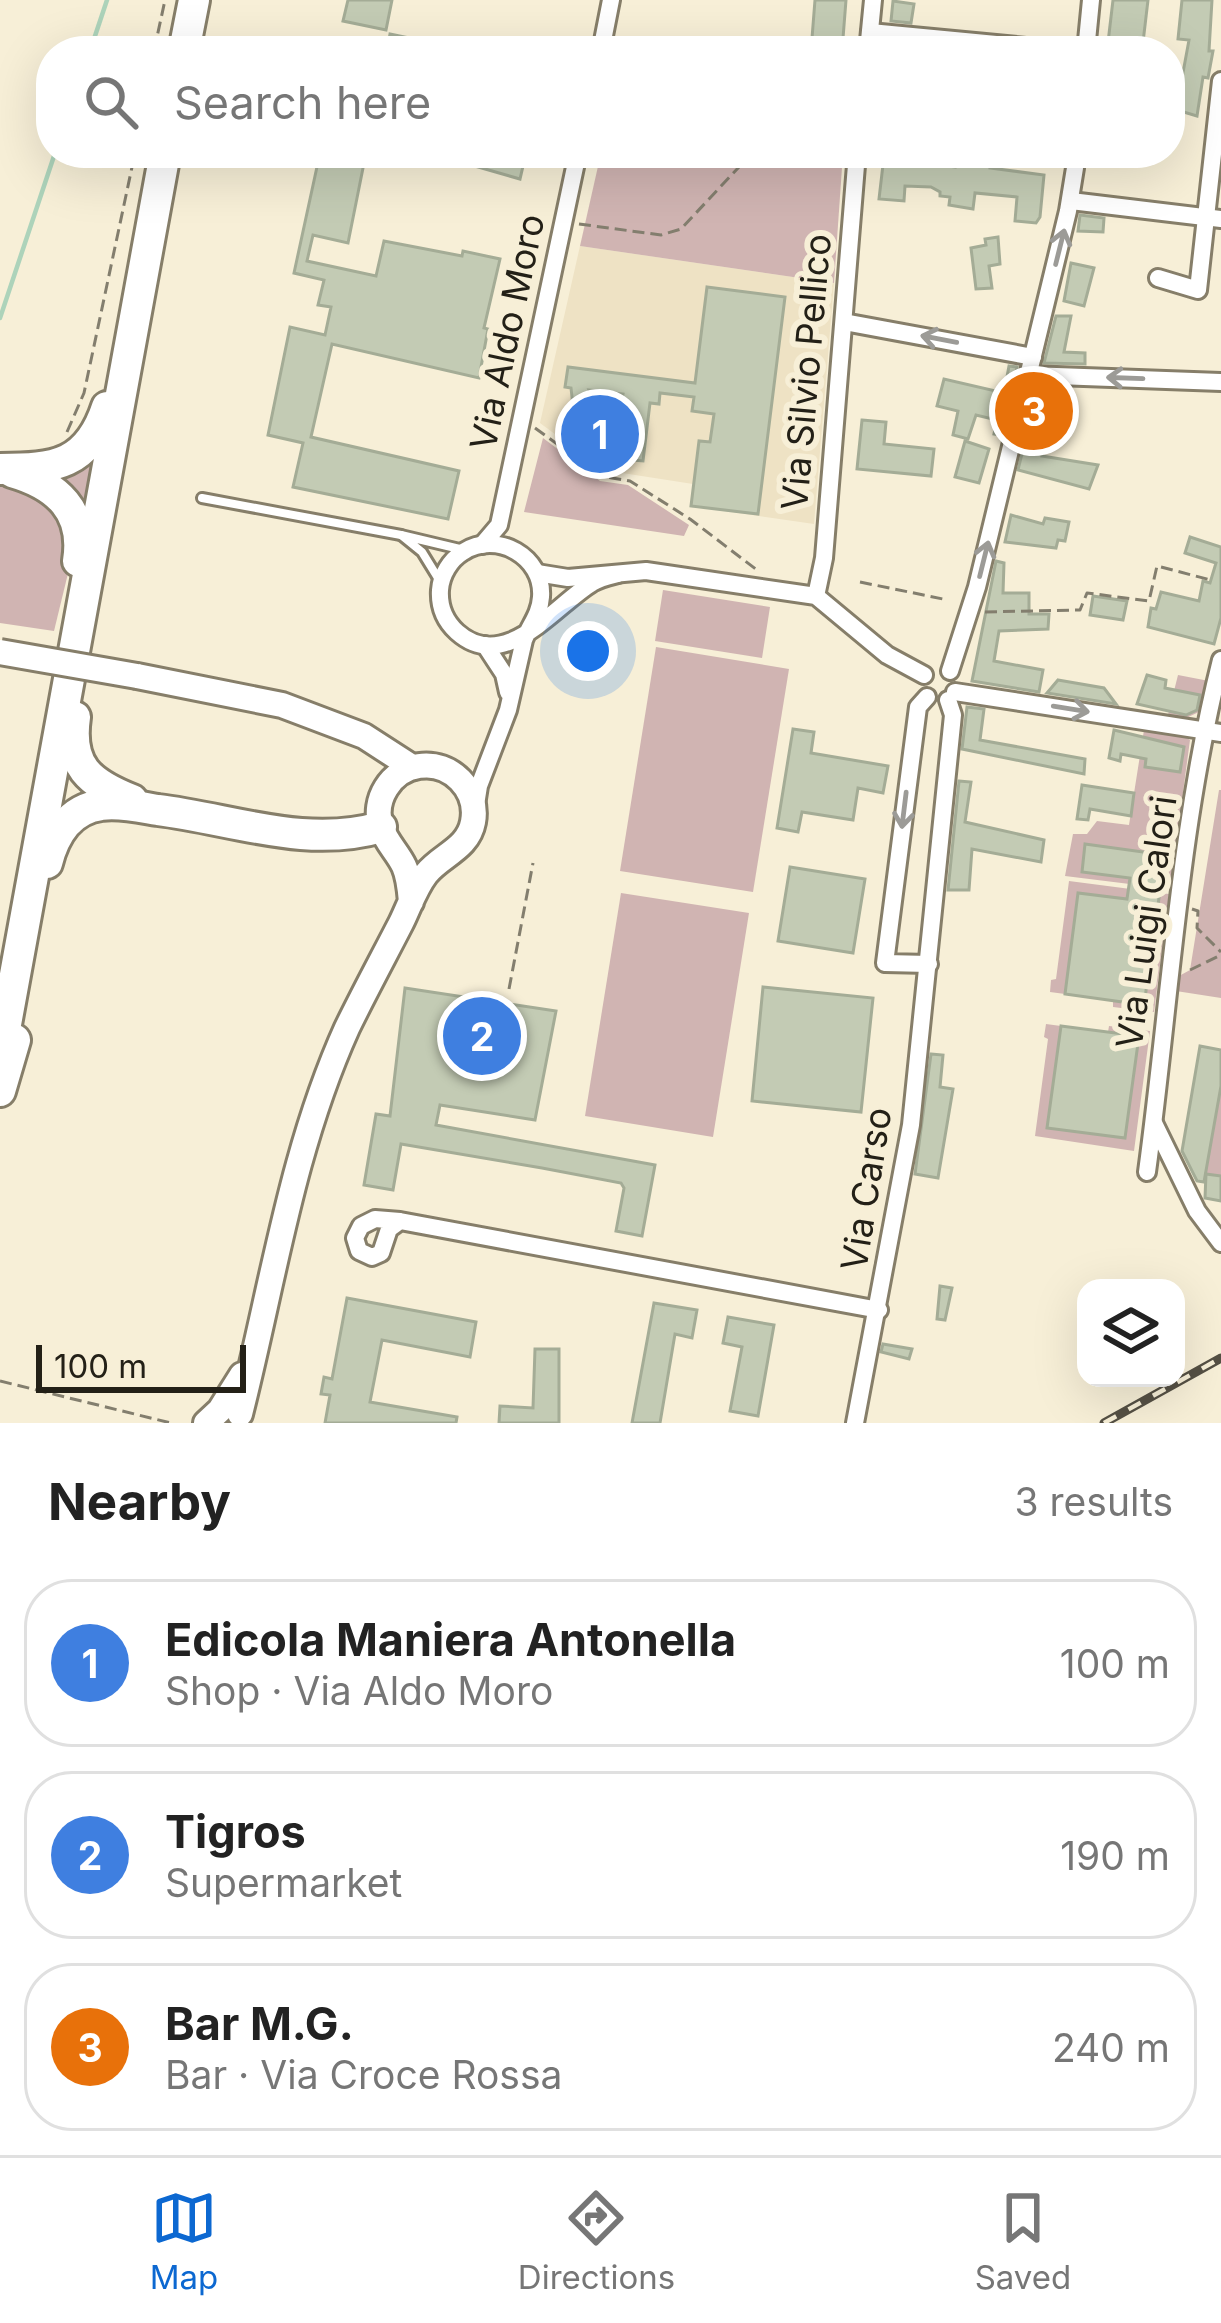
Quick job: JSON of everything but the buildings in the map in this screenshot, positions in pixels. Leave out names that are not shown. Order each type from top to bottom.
[{"type":"highway","points":[[187,36],[194,0]]},
{"type":"highway","points":[[0,1057],[162,168]]},
{"type":"highway","points":[[58,739],[58,671],[79,552],[76,517],[54,490],[0,469],[66,462],[96,434],[108,405],[131,274],[153,218]]},
{"type":"highway","points":[[130,347],[131,405],[73,747],[90,778],[109,791],[166,811]]},
{"type":"highway","points":[[0,1091],[12,1058],[53,842],[64,825],[98,805],[166,811],[294,835],[337,834],[384,817]]},
{"type":"main road","points":[[0,652],[282,705],[364,736],[412,767]]},
{"type":"main road","points":[[364,736],[381,762],[384,817],[407,870],[411,902]]},
{"type":"main road","points":[[228,1417],[251,1357],[304,1137],[320,1090],[423,877],[464,843],[474,817],[469,790],[449,771],[431,765],[412,767],[396,776],[384,817]]},
{"type":"main road","points":[[384,817],[413,858],[441,858]]},
{"type":"street","points":[[604,36],[611,0]]},
{"type":"street","points":[[870,36],[873,0]]},
{"type":"street","points":[[1087,36],[1091,0]]},
{"type":"street","points":[[870,32],[912,36]]},
{"type":"street","points":[[1158,278],[1198,290],[1214,218],[1221,80]]},
{"type":"street","name":"Via Aldo Moro","points":[[474,547],[499,525],[575,168]]},
{"type":"street","name":"Via Silvio Pellico","points":[[816,596],[824,558],[855,168]]},
{"type":"street","points":[[950,671],[970,613],[1076,168]]},
{"type":"street","points":[[1071,200],[1214,218]]},
{"type":"street","points":[[844,322],[1031,366],[1221,382]]},
{"type":"street","points":[[499,525],[537,573],[552,578],[646,571],[816,596],[886,656],[924,675]]},
{"type":"street","points":[[514,549],[474,547],[450,564],[441,584],[441,605],[450,624],[465,638],[485,645],[508,642],[555,615],[595,581],[619,574]]},
{"type":"street","points":[[474,817],[528,629],[541,603],[537,573]]},
{"type":"street","points":[[485,645],[504,674],[508,710]]},
{"type":"street","name":"Via Luigi Calori","points":[[1147,1172],[1178,907],[1214,732],[1221,660]]},
{"type":"street","points":[[924,675],[940,667],[950,671],[956,681],[951,696]]},
{"type":"street","points":[[924,675],[922,687],[937,702],[951,696],[1214,732]]},
{"type":"street","name":"Via Carso","points":[[855,1423],[911,1125],[953,715],[951,696]]},
{"type":"street","points":[[927,697],[918,707],[885,963],[928,964]]},
{"type":"street","points":[[449,771],[487,768]]},
{"type":"street","points":[[1154,1122],[1192,1200],[1221,1243]]},
{"type":"street","points":[[1192,1200],[1221,1215]]},
{"type":"street","points":[[400,1221],[879,1310]]},
{"type":"lane","points":[[202,498],[474,547]]},
{"type":"lane","points":[[401,535],[422,552],[441,584]]},
{"type":"path","points":[[157,36],[165,0]]},
{"type":"path","points":[[61,439],[84,393],[132,168]]},
{"type":"path","points":[[565,219],[584,226],[661,235],[681,229],[738,168]]},
{"type":"path","points":[[521,422],[601,476],[630,481],[690,519],[764,574],[762,586]]},
{"type":"path","points":[[970,613],[1080,610],[1087,593],[1148,601],[1157,566],[1211,580]]},
{"type":"path","points":[[860,582],[943,599]]},
{"type":"path","points":[[509,989],[533,863]]},
{"type":"path","points":[[1178,907],[1198,910],[1197,928],[1221,954],[1190,970]]},
{"type":"path","points":[[0,1381],[171,1423]]},
{"type":"shaded area","points":[[598,168],[842,168],[834,283],[580,246]]},
{"type":"shaded area","points":[[580,246],[834,283],[814,524],[691,506],[693,484],[603,470],[540,423]]},
{"type":"shaded area","points":[[104,436],[86,530],[56,473]]},
{"type":"shaded area","points":[[543,438],[600,481],[628,485],[689,525],[684,536],[524,512]]},
{"type":"shaded area","points":[[0,480],[55,500],[71,561],[54,631],[0,623]]},
{"type":"shaded area","points":[[663,590],[770,607],[762,658],[655,641]]},
{"type":"shaded area","points":[[656,647],[789,669],[753,892],[620,871]]},
{"type":"shaded area","points":[[1178,675],[1209,681],[1201,711],[1186,718],[1168,715]]},
{"type":"shaded area","points":[[1144,730],[1190,740],[1170,889],[1065,876],[1073,834],[1087,834],[1097,821],[1129,825]]},
{"type":"shaded area","points":[[1219,790],[1221,998],[1176,991],[1179,976],[1190,970]]},
{"type":"shaded area","points":[[1069,881],[1169,894],[1154,1012],[1113,1007],[1113,1001],[1144,1004],[1156,903],[1078,893],[1065,994],[1050,992],[1051,980],[1056,979]]},
{"type":"shaded area","points":[[621,893],[749,913],[713,1137],[585,1116]]},
{"type":"shaded area","points":[[1046,1024],[1061,1026],[1047,1127],[1124,1138],[1139,1037],[1108,1032],[1109,1026],[1150,1031],[1134,1151],[1035,1136]]},
{"type":"shaded area","points":[[1221,1086],[1221,1176],[1206,1174]]},
{"type":"waterway","points":[[95,36],[107,0]]},
{"type":"waterway","points":[[0,318],[50,168]]},
{"type":"railway","points":[[1104,1423],[1221,1358]]},
{"type":"place","name":"Bar M.G.","points":[[1034,411]]},
{"type":"place","name":"Edicola Maniera Antonella","points":[[600,434]]},
{"type":"place","name":"Tigros","points":[[482,1036]]}]
